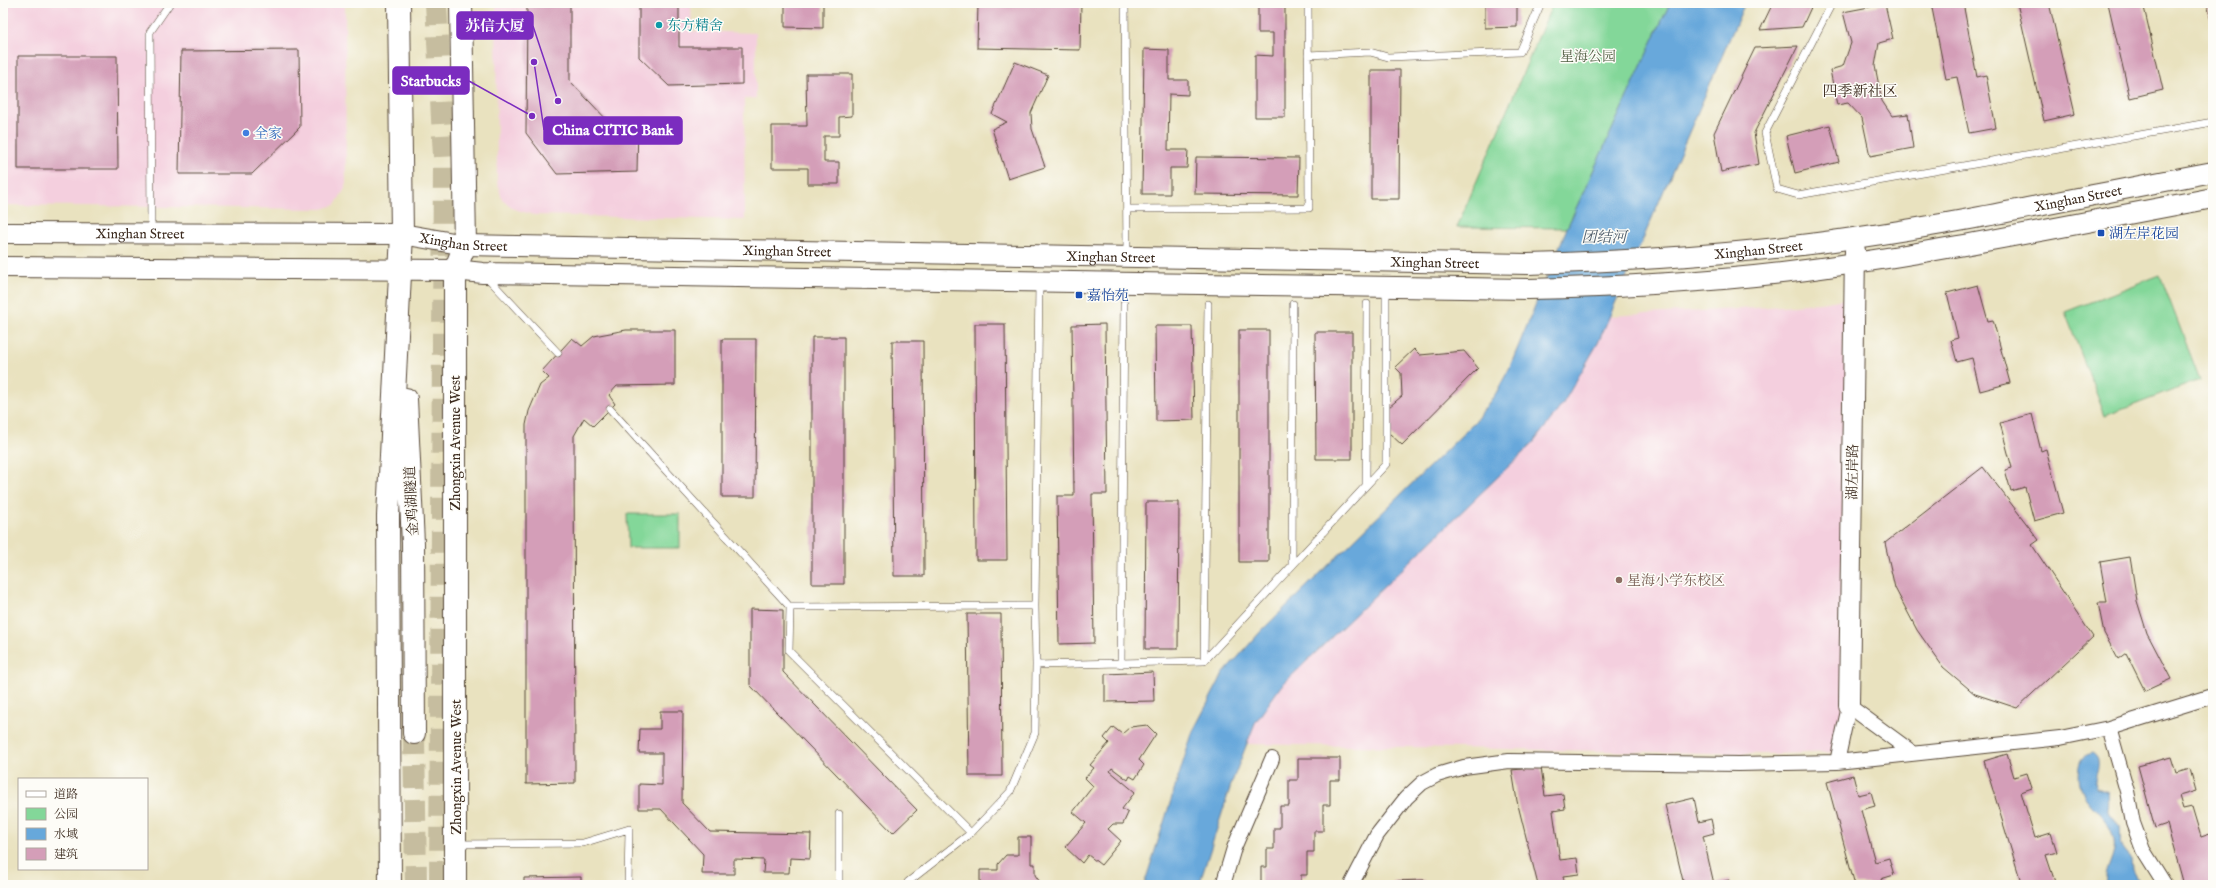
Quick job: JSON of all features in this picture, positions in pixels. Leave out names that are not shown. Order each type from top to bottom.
[{"type":"main road","points":[[390,885],[388,516],[399,270],[402,234],[399,3]]},
{"type":"main road","name":"Zhongxin Avenue West","points":[[456,885],[455,270],[465,245],[461,3]]},
{"type":"main road","name":"Xinghan Street","points":[[3,233],[402,234],[465,245],[1528,264],[1651,260],[1854,238],[2213,172]]},
{"type":"main road","name":"Xinghan Street","points":[[3,267],[455,270],[483,273],[1528,289],[1651,285],[1735,278],[1855,264],[2213,198]]},
{"type":"main road","name":"湖左岸路","points":[[1850,706],[1855,264],[1854,238]]},
{"type":"main road","name":"金鸡湖隧道","points":[[399,270],[413,543],[414,733]]},
{"type":"street","points":[[1351,885],[1377,835],[1406,798],[1422,784],[1432,778],[1464,767],[1509,761],[1739,764],[1837,762],[2060,738],[2109,728],[2213,696]]},
{"type":"street","points":[[1837,762],[1850,706],[1913,753]]},
{"type":"street","points":[[2109,728],[2128,791],[2133,823],[2143,850],[2165,885]]},
{"type":"street","points":[[1223,885],[1234,848],[1272,759]]},
{"type":"lane","points":[[151,234],[150,32],[170,3]]},
{"type":"lane","points":[[1125,3],[1127,257]]},
{"type":"lane","points":[[1127,209],[1309,208],[1308,3]]},
{"type":"lane","points":[[1308,55],[1370,52],[1388,57],[1520,52],[1541,3]]},
{"type":"lane","points":[[1832,3],[1765,133],[1777,189],[1798,195],[2213,122]]},
{"type":"lane","points":[[483,273],[558,353]]},
{"type":"lane","points":[[908,882],[971,833],[1010,792],[1035,733],[1039,281]]},
{"type":"lane","points":[[1036,665],[1204,661],[1366,483],[1386,464],[1386,287]]},
{"type":"lane","points":[[1121,664],[1124,304]]},
{"type":"lane","points":[[1204,661],[1208,304]]},
{"type":"lane","points":[[1292,304],[1292,565]]},
{"type":"lane","points":[[1366,483],[1367,304]]},
{"type":"lane","points":[[610,409],[790,607],[789,651],[971,833]]},
{"type":"lane","points":[[790,607],[1035,606]]},
{"type":"lane","points":[[839,814],[839,885]]},
{"type":"lane","points":[[456,844],[583,843],[629,829],[628,885]]},
{"type":"shaded area","points":[[3,3],[345,3],[346,187],[335,205],[322,209],[3,205]]},
{"type":"shaded area","points":[[496,3],[691,3],[692,31],[756,33],[756,98],[744,99],[745,220],[534,215],[514,209],[502,199],[497,182]]},
{"type":"shaded area","name":"星海小学东校区","points":[[1852,298],[1845,752],[1763,754],[1247,744],[1255,722],[1281,686],[1533,443],[1598,343],[1609,316],[1755,308],[1820,303]]},
{"type":"green space","name":"星海公园","points":[[1553,3],[1670,3],[1567,228],[1457,227]]},
{"type":"green space","points":[[2160,275],[2200,380],[2105,416],[2065,312]]},
{"type":"green space","points":[[627,514],[680,514],[680,548],[628,548]]},
{"type":"water","name":"团结河","points":[[1670,3],[1745,3],[1598,343],[1562,405],[1533,443],[1281,686],[1255,723],[1232,782],[1199,885],[1144,885],[1193,731],[1223,674],[1262,630],[1473,424],[1496,393],[1509,369],[1567,228]]},
{"type":"water","points":[[2092,753],[2098,759],[2095,783],[2097,788],[2108,792],[2109,814],[2120,826],[2120,841],[2122,847],[2132,859],[2133,870],[2141,885],[2106,885],[2106,874],[2114,852],[2114,840],[2111,829],[2086,798],[2079,779],[2082,760],[2084,757]]},
{"type":"building","points":[[527,3],[570,3],[570,81],[609,122],[638,122],[637,172],[557,174],[526,133]]},
{"type":"building","name":"东方精舍","points":[[639,3],[679,3],[679,47],[742,47],[742,84],[669,86],[639,57]]},
{"type":"building","points":[[785,3],[823,3],[823,28],[785,27]]},
{"type":"building","points":[[978,3],[1081,3],[1080,50],[977,48]]},
{"type":"building","points":[[1258,3],[1285,3],[1285,117],[1255,117],[1255,55],[1273,56],[1273,33],[1258,33]]},
{"type":"building","points":[[1485,3],[1517,3],[1517,27],[1485,28]]},
{"type":"building","points":[[1773,3],[1813,3],[1802,27],[1760,30]]},
{"type":"building","points":[[1931,3],[1963,3],[1977,77],[1986,75],[1996,128],[1969,133],[1957,77],[1946,79]]},
{"type":"building","points":[[2017,3],[2049,3],[2075,114],[2044,121]]},
{"type":"building","points":[[2108,3],[2143,3],[2163,90],[2130,98]]},
{"type":"building","points":[[2207,3],[2213,3],[2213,26],[2212,26]]},
{"type":"building","points":[[1885,4],[1893,39],[1879,43],[1875,66],[1882,101],[1892,116],[1908,114],[1913,148],[1870,156],[1862,118],[1848,103],[1837,105],[1830,70],[1843,66],[1851,43],[1843,12]]},
{"type":"building","points":[[1798,46],[1754,133],[1759,164],[1721,172],[1714,133],[1755,48]]},
{"type":"building","points":[[1144,49],[1169,50],[1169,80],[1188,80],[1188,95],[1169,94],[1168,150],[1188,150],[1187,168],[1170,168],[1170,194],[1142,194]]},
{"type":"building","points":[[299,50],[300,127],[252,174],[179,174],[181,51]]},
{"type":"building","points":[[18,56],[117,56],[118,169],[18,169]]},
{"type":"building","points":[[1015,62],[1048,75],[1031,113],[1032,129],[1045,167],[1008,179],[992,129],[1007,122],[992,114]]},
{"type":"building","points":[[1371,70],[1400,70],[1399,199],[1371,199]]},
{"type":"building","points":[[806,74],[852,74],[852,116],[839,117],[839,136],[824,136],[824,162],[839,162],[839,184],[808,184],[808,168],[772,168],[772,126],[807,126]]},
{"type":"building","points":[[1830,125],[1839,162],[1795,173],[1786,136]]},
{"type":"building","points":[[1196,157],[1299,158],[1298,195],[1195,194]]},
{"type":"building","points":[[1978,285],[1988,321],[1993,320],[2010,383],[1980,391],[1972,358],[1957,362],[1951,340],[1958,338],[1947,293]]},
{"type":"building","points":[[975,324],[1005,324],[1007,560],[976,560]]},
{"type":"building","points":[[1105,324],[1107,494],[1092,494],[1094,643],[1059,644],[1057,496],[1074,496],[1072,325]]},
{"type":"building","points":[[1155,326],[1192,326],[1194,420],[1156,421]]},
{"type":"building","points":[[626,330],[675,330],[675,385],[617,386],[609,395],[615,404],[593,426],[584,418],[574,436],[575,783],[526,784],[526,425],[529,411],[540,385],[549,378],[542,371],[572,338],[582,346],[594,336]]},
{"type":"building","points":[[1239,330],[1269,330],[1269,562],[1239,562]]},
{"type":"building","points":[[1315,332],[1352,332],[1352,459],[1316,459]]},
{"type":"building","points":[[812,337],[844,337],[844,584],[812,584]]},
{"type":"building","points":[[722,339],[756,339],[755,497],[722,497]]},
{"type":"building","points":[[892,341],[923,341],[924,576],[894,576]]},
{"type":"building","points":[[1414,349],[1420,355],[1464,351],[1478,368],[1402,445],[1389,433],[1389,407],[1402,396],[1401,373],[1395,367]]},
{"type":"building","points":[[2032,414],[2041,451],[2046,449],[2063,513],[2034,521],[2025,487],[2011,491],[2005,470],[2012,468],[2000,423]]},
{"type":"building","points":[[1983,467],[2039,540],[2032,545],[2093,637],[2017,708],[1975,694],[1943,667],[1917,630],[1895,588],[1885,543]]},
{"type":"building","points":[[1146,502],[1179,502],[1178,649],[1145,649]]},
{"type":"building","points":[[2130,557],[2137,601],[2147,633],[2171,679],[2145,691],[2126,653],[2118,659],[2104,633],[2098,603],[2107,603],[2100,562]]},
{"type":"building","points":[[750,609],[783,610],[783,672],[917,810],[893,833],[750,685]]},
{"type":"building","points":[[967,614],[1001,614],[1002,776],[969,776]]},
{"type":"building","points":[[1153,672],[1154,701],[1105,702],[1105,674]]},
{"type":"building","points":[[660,711],[683,711],[682,803],[710,832],[811,834],[810,859],[790,858],[789,873],[763,873],[764,860],[734,859],[734,874],[702,874],[703,854],[661,809],[639,809],[639,784],[662,785],[662,753],[639,753],[640,729],[660,729]]},
{"type":"building","points":[[1147,725],[1156,734],[1139,760],[1144,765],[1135,779],[1130,776],[1128,780],[1112,768],[1110,771],[1135,792],[1122,809],[1128,813],[1123,824],[1113,824],[1108,829],[1121,841],[1101,865],[1088,855],[1082,863],[1065,847],[1086,823],[1073,812],[1093,786],[1085,778],[1094,768],[1090,765],[1109,743],[1104,738],[1113,727],[1122,734],[1130,727]]},
{"type":"building","points":[[2007,754],[2014,777],[2027,773],[2032,788],[2021,792],[2035,838],[2051,833],[2057,852],[2046,855],[2056,885],[2022,885],[1984,761]]},
{"type":"building","points":[[2171,757],[2176,773],[2190,769],[2196,791],[2179,796],[2183,809],[2192,807],[2201,837],[2213,833],[2213,885],[2184,885],[2167,824],[2155,828],[2138,766]]},
{"type":"building","points":[[1298,758],[1340,758],[1340,780],[1330,780],[1330,805],[1323,805],[1323,831],[1314,831],[1314,852],[1307,852],[1307,875],[1301,875],[1301,885],[1261,885],[1261,867],[1267,867],[1267,849],[1274,849],[1274,828],[1280,828],[1280,806],[1289,806],[1289,780],[1298,780]]},
{"type":"building","points":[[1541,767],[1545,796],[1563,794],[1565,809],[1553,811],[1560,860],[1577,858],[1579,874],[1563,876],[1565,885],[1538,885],[1517,801],[1512,770]]},
{"type":"building","points":[[1853,775],[1858,795],[1871,792],[1875,806],[1861,810],[1875,862],[1889,858],[1894,875],[1881,879],[1883,885],[1855,885],[1827,782]]},
{"type":"building","points":[[1694,798],[1699,822],[1711,819],[1714,833],[1703,836],[1714,884],[1729,880],[1730,885],[1684,885],[1665,805]]},
{"type":"building","points":[[1018,837],[1031,837],[1031,864],[1035,864],[1035,875],[1042,885],[980,885],[980,870],[998,870],[998,864],[1006,855],[1018,855]]},
{"type":"building","points":[[581,877],[581,885],[524,885],[524,878]]},
{"type":"building","points":[[1424,880],[1424,885],[1393,885],[1392,881]]},
{"type":"tunnel","points":[[436,3],[444,157],[440,885]]},
{"type":"tunnel","points":[[414,733],[416,885]]},
{"type":"place","name":"东方精舍","points":[[659,25]]},
{"type":"place","name":"China CITIC Bank","points":[[534,62]]},
{"type":"place","name":"苏信大厦","points":[[558,101]]},
{"type":"place","name":"Starbucks","points":[[532,116]]},
{"type":"place","name":"全家","points":[[246,133]]},
{"type":"place","name":"湖左岸花园","points":[[2101,233]]},
{"type":"place","name":"嘉怡苑","points":[[1079,295]]},
{"type":"place","name":"星海小学东校区","points":[[1619,580]]},
{"type":"district","name":"四季新社区","points":[[1860,91]]}]
